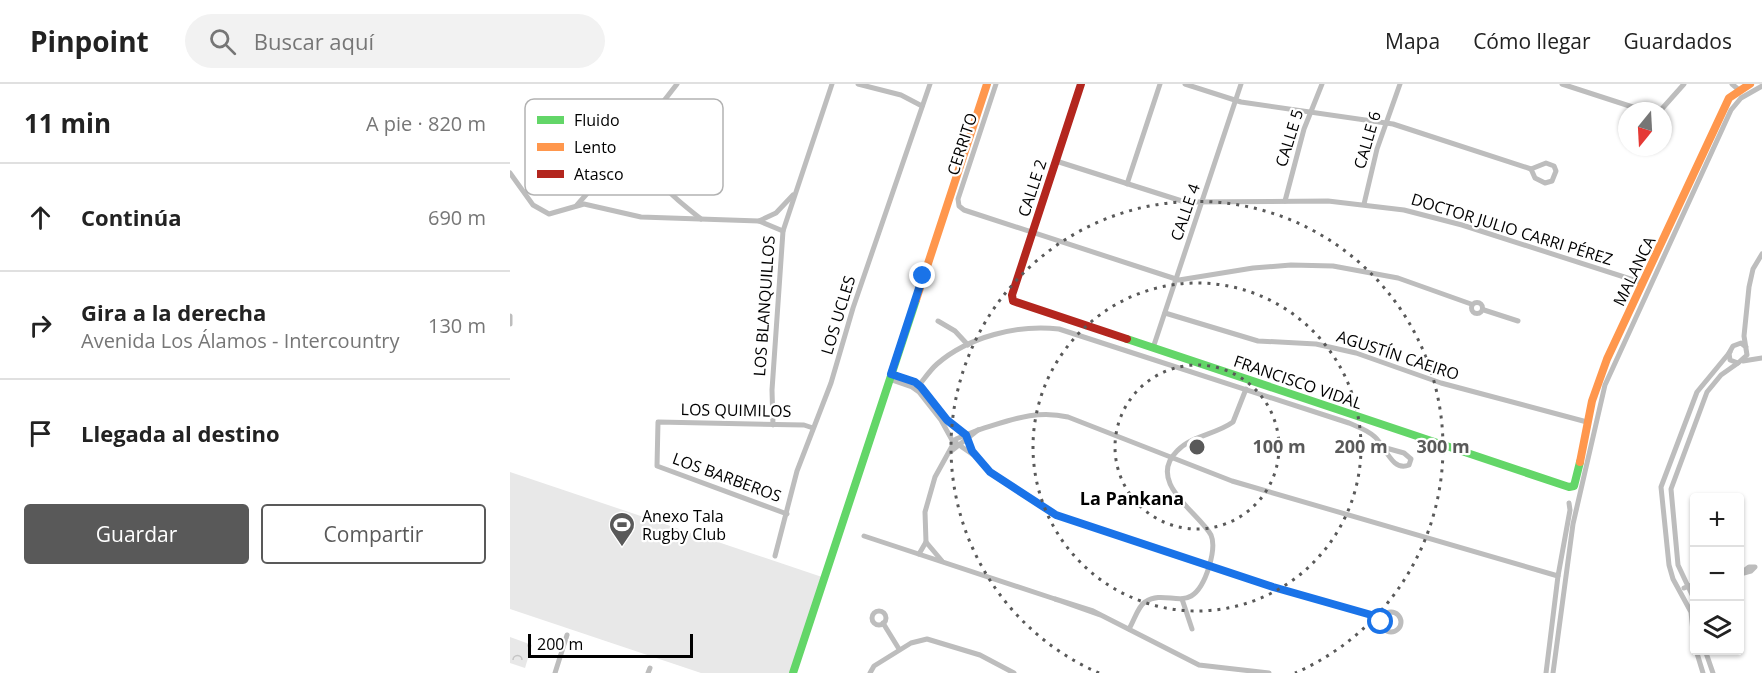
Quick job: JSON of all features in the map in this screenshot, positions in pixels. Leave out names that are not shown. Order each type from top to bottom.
[{"type":"street","points":[[665,99],[677,84]]},
{"type":"street","name":"LOS BLANQUILLOS","points":[[773,424],[772,390],[783,231],[832,84]]},
{"type":"street","points":[[858,84],[901,95],[922,106]]},
{"type":"street","name":"LOS UCLES","points":[[775,556],[797,471],[930,84]]},
{"type":"street","points":[[793,673],[987,84]]},
{"type":"street","name":"CERRITO","points":[[996,84],[958,200],[959,206],[964,210],[1032,232]]},
{"type":"street","name":"CALLE 2","points":[[1013,301],[1012,295],[1081,84]]},
{"type":"street","points":[[1128,184],[1160,84]]},
{"type":"street","points":[[1185,84],[1235,101],[1386,122],[1531,169],[1546,163],[1554,166],[1556,174],[1552,181],[1542,183],[1535,178],[1531,169]]},
{"type":"street","name":"CALLE 4","points":[[1153,348],[1241,84]]},
{"type":"street","name":"CALLE 5","points":[[1285,201],[1311,112],[1322,84]]},
{"type":"street","name":"CALLE 6","points":[[1364,204],[1386,122],[1400,84]]},
{"type":"street","points":[[1562,84],[1618,102]]},
{"type":"street","points":[[1668,102],[1684,84]]},
{"type":"street","points":[[1732,84],[1739,90]]},
{"type":"street","name":"MALANCA","points":[[1574,486],[1587,422],[1600,376],[1729,98],[1750,84]]},
{"type":"street","points":[[1553,673],[1573,524],[1607,380],[1731,110],[1741,98],[1762,86]]},
{"type":"street","name":"DOCTOR JULIO CARRI PÉREZ","points":[[1056,161],[1171,199],[1202,204],[1285,201],[1364,204],[1404,210],[1445,220],[1643,283]]},
{"type":"street","points":[[510,173],[525,194]]},
{"type":"street","name":"LOS BLANQUILLOS","points":[[759,221],[776,213],[796,192]]},
{"type":"street","points":[[526,195],[542,212],[556,213],[576,206],[592,206],[632,215],[759,221],[783,231]]},
{"type":"street","points":[[576,206],[586,195]]},
{"type":"street","points":[[592,195],[592,206]]},
{"type":"street","points":[[672,195],[703,220]]},
{"type":"street","points":[[1032,232],[1175,279],[1270,266],[1333,266],[1398,278],[1471,304],[1480,303],[1484,310],[1518,321]]},
{"type":"street","points":[[1740,362],[1747,348],[1744,329],[1750,277],[1762,254]]},
{"type":"street","name":"FRANCISCO VIDAL","points":[[1013,301],[1569,487],[1574,486]]},
{"type":"street","name":"AGUSTÍN CAEIRO","points":[[1165,313],[1258,341],[1316,344],[1362,354],[1441,383],[1587,422]]},
{"type":"street","points":[[510,316],[510,324]]},
{"type":"street","points":[[938,321],[955,331],[968,345]]},
{"type":"street","points":[[918,387],[938,363],[968,345],[1010,331],[1059,329],[1362,428],[1386,448],[1408,455],[1411,459],[1409,465],[1402,467],[1393,462],[1386,448]]},
{"type":"street","points":[[1690,610],[1670,565],[1662,484],[1678,448],[1692,403],[1705,380],[1730,352],[1744,329]]},
{"type":"street","points":[[1733,346],[1741,343],[1762,357]]},
{"type":"street","points":[[1730,352],[1730,360],[1740,362]]},
{"type":"street","points":[[1690,591],[1678,565],[1672,486],[1707,392],[1720,375],[1740,362],[1762,357]]},
{"type":"street","points":[[890,376],[918,387],[947,420],[965,434],[975,457]]},
{"type":"street","points":[[918,387],[956,443],[975,457],[994,476],[1056,515],[1209,566],[1382,618]]},
{"type":"street","points":[[1129,629],[1144,602],[1151,599],[1182,599],[1200,588],[1209,566],[1212,538],[1171,487],[1169,477],[1172,458],[1189,441],[1233,422],[1246,389]]},
{"type":"street","points":[[919,554],[926,542],[925,512],[928,494],[937,473],[956,443],[965,434],[1012,417],[1061,416],[1232,481],[1558,576]]},
{"type":"street","name":"LOS QUIMILOS","points":[[657,466],[658,422],[804,425],[813,428]]},
{"type":"street","points":[[956,443],[968,440],[978,430]]},
{"type":"street","name":"LOS BARBEROS","points":[[657,466],[787,514]]},
{"type":"street","points":[[1546,673],[1558,576],[1570,510],[1569,503]]},
{"type":"street","points":[[1664,505],[1673,503]]},
{"type":"street","points":[[864,536],[1103,616],[1198,665],[1269,673]]},
{"type":"street","points":[[926,542],[943,562]]},
{"type":"street","points":[[1744,573],[1755,567],[1762,567]]},
{"type":"street","points":[[1680,591],[1690,585]]},
{"type":"street","points":[[1182,599],[1192,629]]},
{"type":"street","points":[[883,623],[899,649]]},
{"type":"street","points":[[555,673],[567,635]]},
{"type":"street","points":[[870,673],[874,666],[914,641],[933,640],[980,655],[1014,673]]},
{"type":"street","points":[[1697,655],[1703,673]]},
{"type":"street","points":[[1706,655],[1713,673]]},
{"type":"street","points":[[999,665],[1007,673]]},
{"type":"green space","name":"Anexo Tala Rugby Club","points":[[510,472],[822,577],[791,673],[701,673],[510,609]]},
{"type":"green space","points":[[510,637],[532,645],[525,668],[510,663]]},
{"type":"traffic: fast","points":[[793,673],[916,300]]},
{"type":"traffic: fast","points":[[1127,339],[1569,487],[1574,486],[1580,462]]},
{"type":"traffic: slow","points":[[916,300],[987,84]]},
{"type":"traffic: slow","points":[[1580,462],[1592,401],[1607,359],[1729,98],[1750,84]]},
{"type":"traffic: jam","points":[[1081,84],[1012,295],[1013,301],[1127,339]]},
{"type":"place","name":"Anexo Tala Rugby Club","points":[[622,548]]},
{"type":"district","name":"La Pankana","points":[[1132,498]]},
{"type":"route","points":[[923,276],[891,374],[915,382],[921,387],[947,420],[964,432],[975,457],[994,476],[1060,516],[1273,587],[1382,618],[1381,622]]}]
